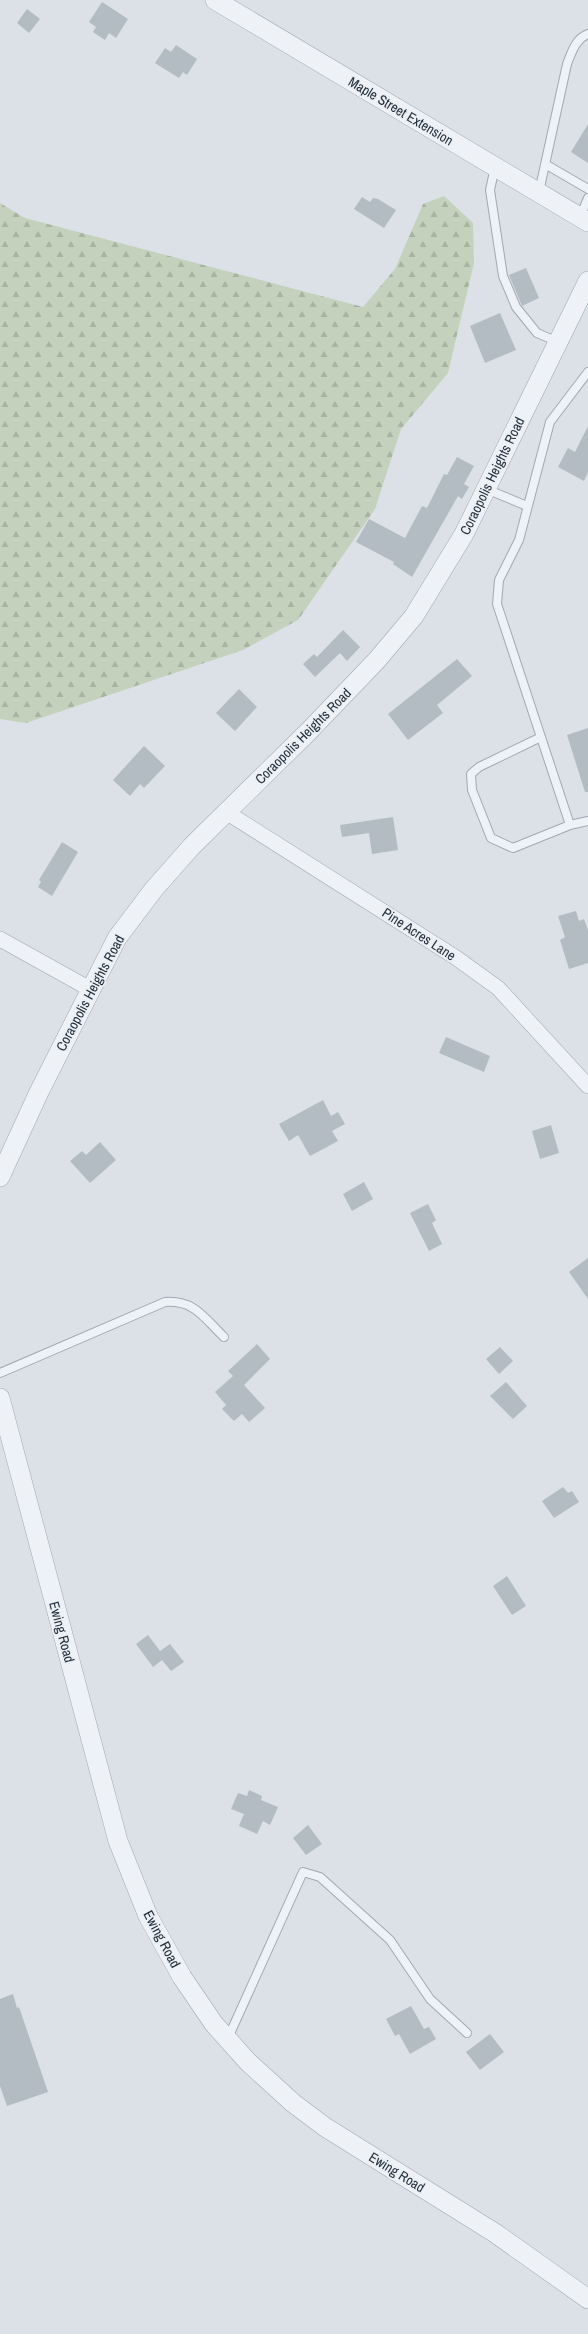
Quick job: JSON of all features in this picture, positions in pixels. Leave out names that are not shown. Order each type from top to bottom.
[{"type":"street","name":"Maple Street Extension","points":[[214,0],[584,220]]},
{"type":"street","name":"Coraopolis Heights Road","points":[[0,1177],[90,989],[117,938],[154,889],[192,846],[366,670],[414,616],[464,534],[588,281]]},
{"type":"street","name":"Pine Acres Lane","points":[[226,812],[455,957],[498,988],[588,1086]]},
{"type":"street","points":[[0,939],[90,989]]},
{"type":"street","name":"Ewing Road","points":[[0,1398],[118,1841],[148,1916],[182,1977],[214,2024],[227,2039],[248,2062],[293,2104],[325,2127],[495,2233],[588,2299]]},
{"type":"lane","points":[[539,193],[567,64],[575,46],[582,36],[588,34]]},
{"type":"lane","points":[[545,164],[588,190]]},
{"type":"lane","points":[[495,167],[490,190],[503,276],[516,307],[537,333],[558,342]]},
{"type":"lane","points":[[584,220],[588,198]]},
{"type":"lane","points":[[570,825],[497,604],[499,580],[519,540],[550,422],[588,372]]},
{"type":"lane","points":[[486,489],[527,506]]},
{"type":"lane","points":[[541,737],[479,767],[471,774],[472,790],[491,838],[513,848],[570,825],[588,821]]},
{"type":"lane","points":[[0,1373],[165,1302],[184,1302],[193,1307],[224,1337]]},
{"type":"lane","points":[[227,2039],[303,1872],[320,1877],[390,1940],[430,1999],[467,2033]]},
{"type":"green space","points":[[444,196],[473,223],[474,263],[448,373],[401,429],[375,509],[298,620],[243,650],[26,723],[0,719],[0,203],[25,218],[363,307],[395,269],[423,204]]},
{"type":"building","points":[[102,2],[128,19],[116,38],[109,33],[105,40],[93,32],[96,27],[89,22]]},
{"type":"building","points":[[27,9],[40,19],[29,33],[17,23]]},
{"type":"building","points":[[176,45],[197,59],[187,75],[183,72],[179,78],[155,63],[165,48],[171,52]]},
{"type":"building","points":[[588,124],[588,163],[571,152]]},
{"type":"building","points":[[362,197],[370,202],[373,198],[378,199],[396,210],[384,228],[354,209]]},
{"type":"building","points":[[526,268],[539,298],[522,306],[509,275]]},
{"type":"building","points":[[500,313],[516,350],[485,363],[470,326]]},
{"type":"building","points":[[588,426],[588,472],[584,481],[558,467],[568,448],[575,452]]},
{"type":"building","points":[[457,457],[474,466],[464,484],[469,487],[462,499],[458,496],[412,577],[393,564],[394,562],[356,542],[369,519],[405,538],[422,506],[427,508],[444,474],[447,475]]},
{"type":"building","points":[[343,630],[360,647],[347,661],[340,653],[315,677],[303,664],[314,654],[317,657]]},
{"type":"building","points":[[457,659],[472,676],[437,705],[443,713],[408,740],[388,714]]},
{"type":"building","points":[[239,689],[257,707],[235,731],[216,713]]},
{"type":"building","points":[[588,728],[588,792],[585,792],[567,735]]},
{"type":"building","points":[[144,746],[165,766],[144,788],[140,784],[130,796],[113,780]]},
{"type":"building","points":[[393,817],[398,850],[372,854],[369,833],[342,837],[340,825]]},
{"type":"building","points":[[62,842],[78,852],[52,896],[38,887],[41,882],[39,880]]},
{"type":"building","points":[[576,911],[579,921],[584,919],[588,930],[588,963],[569,969],[560,940],[565,937],[558,916]]},
{"type":"building","points":[[446,1037],[490,1056],[484,1072],[439,1053]]},
{"type":"building","points":[[323,1100],[331,1116],[338,1112],[345,1124],[332,1131],[338,1141],[310,1156],[298,1135],[289,1141],[279,1124]]},
{"type":"building","points":[[551,1125],[559,1153],[540,1159],[532,1131]]},
{"type":"building","points":[[100,1142],[116,1160],[90,1183],[70,1161],[82,1151],[86,1155]]},
{"type":"building","points":[[364,1182],[373,1199],[352,1211],[343,1194]]},
{"type":"building","points":[[428,1204],[436,1220],[432,1223],[442,1244],[429,1251],[410,1213]]},
{"type":"building","points":[[588,1258],[588,1299],[569,1272]]},
{"type":"building","points":[[257,1344],[270,1359],[244,1385],[265,1408],[249,1422],[242,1414],[234,1421],[222,1409],[226,1405],[215,1392],[233,1376],[228,1371]]},
{"type":"building","points":[[500,1347],[513,1361],[499,1374],[486,1359]]},
{"type":"building","points":[[506,1382],[527,1406],[513,1419],[490,1396]]},
{"type":"building","points":[[563,1487],[568,1493],[572,1491],[579,1502],[554,1518],[542,1501]]},
{"type":"building","points":[[507,1576],[526,1606],[512,1615],[493,1586]]},
{"type":"building","points":[[148,1635],[160,1651],[170,1644],[184,1662],[171,1671],[162,1660],[153,1667],[136,1644]]},
{"type":"building","points":[[249,1790],[262,1796],[261,1800],[278,1807],[270,1825],[263,1821],[257,1834],[239,1826],[244,1814],[231,1809],[238,1793],[247,1796]]},
{"type":"building","points":[[308,1825],[322,1844],[306,1855],[293,1838]]},
{"type":"building","points":[[13,1994],[17,2008],[19,2007],[48,2092],[7,2106],[0,2086],[0,1999]]},
{"type":"building","points":[[411,2006],[424,2029],[429,2027],[436,2039],[410,2054],[399,2034],[395,2036],[386,2019]]},
{"type":"building","points":[[490,2034],[504,2052],[480,2070],[466,2052]]}]
